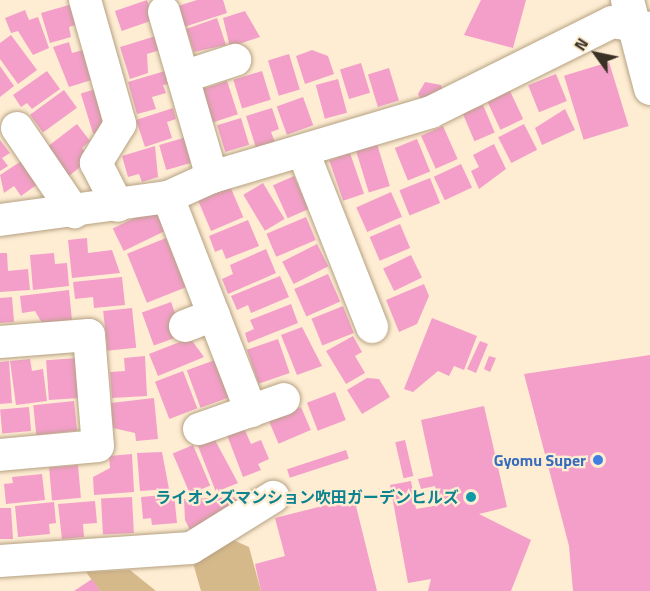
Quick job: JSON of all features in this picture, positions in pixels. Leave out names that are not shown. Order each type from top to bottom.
[{"type":"street","points":[[85,0],[120,124],[96,163],[118,206]]},
{"type":"street","points":[[164,12],[212,177]]},
{"type":"street","points":[[0,219],[118,206],[168,196],[212,177],[304,154],[430,112],[612,22],[637,18],[650,88]]},
{"type":"street","points":[[183,77],[235,60]]},
{"type":"street","points":[[17,128],[74,212]]},
{"type":"street","points":[[304,154],[372,327]]},
{"type":"street","points":[[168,196],[251,411]]},
{"type":"street","points":[[185,326],[214,315]]},
{"type":"street","points":[[0,342],[89,335],[98,446],[0,455]]},
{"type":"street","points":[[199,429],[284,399]]},
{"type":"street","points":[[0,561],[191,548],[273,498]]},
{"type":"shaded area","points":[[231,539],[249,547],[261,591],[201,591],[193,563]]},
{"type":"shaded area","points":[[130,570],[156,591],[100,591],[86,572]]},
{"type":"building","points":[[147,0],[154,20],[122,31],[115,11]]},
{"type":"building","points":[[197,0],[223,0],[227,13],[184,27],[178,6]]},
{"type":"building","points":[[481,0],[526,0],[513,48],[464,35]]},
{"type":"building","points":[[76,3],[82,23],[69,27],[71,37],[50,43],[41,13]]},
{"type":"building","points":[[25,10],[29,20],[38,17],[49,48],[33,55],[18,31],[11,33],[5,18]]},
{"type":"building","points":[[245,11],[260,37],[230,47],[223,18]]},
{"type":"building","points":[[217,18],[226,45],[194,52],[186,29]]},
{"type":"building","points":[[11,35],[37,70],[18,84],[0,59],[0,43]]},
{"type":"building","points":[[156,36],[160,50],[147,54],[148,73],[130,79],[120,47]]},
{"type":"building","points":[[69,42],[72,53],[90,48],[98,78],[69,87],[53,47]]},
{"type":"building","points":[[312,50],[328,56],[334,74],[305,84],[296,56]]},
{"type":"building","points":[[289,54],[300,89],[279,96],[268,60]]},
{"type":"building","points":[[609,62],[629,126],[584,140],[564,76]]},
{"type":"building","points":[[361,63],[370,93],[349,99],[340,69]]},
{"type":"building","points":[[0,66],[14,86],[0,97]]},
{"type":"building","points":[[389,68],[399,101],[378,107],[368,74]]},
{"type":"building","points":[[47,71],[60,89],[32,109],[27,103],[21,107],[13,95]]},
{"type":"building","points":[[165,71],[169,84],[163,85],[166,93],[152,97],[156,109],[137,114],[128,82]]},
{"type":"building","points":[[262,71],[271,100],[242,108],[233,80]]},
{"type":"building","points":[[556,74],[567,101],[539,112],[528,85]]},
{"type":"building","points":[[338,79],[347,113],[325,119],[316,85]]},
{"type":"building","points":[[227,81],[238,114],[211,123],[200,90]]},
{"type":"building","points":[[425,82],[441,85],[445,95],[423,105],[418,94]]},
{"type":"building","points":[[99,88],[111,128],[93,134],[81,94]]},
{"type":"building","points":[[64,90],[77,108],[43,132],[30,115]]},
{"type":"building","points":[[510,91],[523,119],[500,130],[487,102]]},
{"type":"building","points":[[303,97],[313,125],[287,135],[277,107]]},
{"type":"building","points":[[483,105],[495,133],[474,141],[463,114]]},
{"type":"building","points":[[173,108],[176,119],[167,122],[172,138],[145,147],[136,120]]},
{"type":"building","points":[[272,108],[279,129],[271,132],[276,145],[257,151],[246,116]]},
{"type":"building","points":[[565,109],[575,130],[542,145],[535,128]]},
{"type":"building","points":[[241,118],[249,145],[225,152],[217,125]]},
{"type":"building","points":[[77,124],[90,141],[82,148],[90,159],[69,176],[47,147]]},
{"type":"building","points":[[524,124],[537,150],[511,163],[498,137]]},
{"type":"building","points":[[443,126],[458,159],[436,169],[421,136]]},
{"type":"building","points":[[187,137],[194,162],[166,170],[159,145]]},
{"type":"building","points":[[417,139],[430,171],[408,180],[395,148]]},
{"type":"building","points":[[0,140],[10,153],[2,158],[8,166],[0,171]]},
{"type":"building","points":[[377,144],[390,186],[369,193],[356,150]]},
{"type":"building","points":[[494,144],[506,169],[479,189],[471,171],[479,167],[473,155]]},
{"type":"building","points":[[155,146],[158,177],[142,182],[139,174],[128,177],[122,156]]},
{"type":"building","points":[[350,153],[364,194],[343,201],[329,160]]},
{"type":"building","points":[[26,158],[42,181],[21,196],[14,186],[4,193],[0,175]]},
{"type":"building","points":[[461,164],[472,188],[445,200],[434,177]]},
{"type":"building","points":[[294,176],[309,209],[288,218],[273,185]]},
{"type":"building","points":[[430,178],[440,203],[410,215],[399,190]]},
{"type":"building","points":[[263,183],[285,219],[265,231],[243,195]]},
{"type":"building","points":[[230,186],[243,217],[211,231],[198,200]]},
{"type":"building","points":[[391,192],[402,217],[367,232],[356,207]]},
{"type":"building","points":[[155,208],[166,230],[124,251],[113,229]]},
{"type":"building","points":[[306,217],[316,240],[276,257],[266,234]]},
{"type":"building","points":[[248,220],[259,246],[226,259],[222,249],[215,252],[209,236]]},
{"type":"building","points":[[400,224],[410,248],[380,261],[370,237]]},
{"type":"building","points":[[87,238],[88,253],[112,250],[120,273],[72,278],[68,240]]},
{"type":"building","points":[[166,238],[186,287],[147,303],[127,254]]},
{"type":"building","points":[[317,244],[328,266],[294,284],[282,262]]},
{"type":"building","points":[[266,249],[276,273],[228,294],[222,279],[233,274],[230,265]]},
{"type":"building","points":[[0,253],[7,253],[8,271],[28,269],[30,290],[0,292]]},
{"type":"building","points":[[54,253],[55,264],[67,263],[69,286],[33,290],[30,255]]},
{"type":"building","points":[[411,255],[422,277],[394,291],[383,269]]},
{"type":"building","points":[[328,274],[340,301],[306,316],[294,289]]},
{"type":"building","points":[[280,276],[289,297],[251,313],[248,305],[237,310],[231,296]]},
{"type":"building","points":[[122,277],[125,305],[94,308],[93,297],[75,299],[73,282]]},
{"type":"building","points":[[424,284],[429,296],[417,324],[399,332],[386,300]]},
{"type":"building","points":[[69,290],[72,320],[42,323],[35,311],[22,313],[20,296]]},
{"type":"building","points":[[12,297],[14,322],[0,323],[0,298]]},
{"type":"building","points":[[171,302],[183,335],[154,345],[142,313]]},
{"type":"building","points":[[291,304],[298,323],[248,343],[245,333],[254,329],[250,320]]},
{"type":"building","points":[[343,306],[354,333],[322,346],[311,319]]},
{"type":"building","points":[[132,308],[136,348],[107,351],[103,311]]},
{"type":"building","points":[[432,318],[477,336],[464,370],[454,366],[449,376],[438,371],[413,392],[404,389]]},
{"type":"building","points":[[302,327],[322,366],[297,375],[281,335]]},
{"type":"building","points":[[353,336],[362,352],[355,356],[365,373],[346,384],[326,351]]},
{"type":"building","points":[[190,338],[204,357],[158,376],[149,354]]},
{"type":"building","points":[[278,339],[290,373],[259,384],[247,350]]},
{"type":"building","points":[[480,341],[488,344],[476,373],[467,369]]},
{"type":"building","name":"Gyomu Super","points":[[650,355],[650,591],[573,591],[569,546],[524,374]]},
{"type":"building","points":[[145,356],[147,396],[112,398],[110,372],[125,371],[124,358]]},
{"type":"building","points":[[489,356],[496,358],[490,372],[484,369]]},
{"type":"building","points":[[77,358],[80,398],[49,400],[46,360]]},
{"type":"building","points":[[30,359],[32,371],[43,369],[47,401],[16,405],[10,361]]},
{"type":"building","points":[[215,360],[229,398],[200,408],[187,370]]},
{"type":"building","points":[[9,361],[12,403],[0,404],[0,362]]},
{"type":"building","points":[[183,371],[197,408],[169,419],[155,382]]},
{"type":"building","points":[[367,378],[379,379],[390,397],[362,414],[347,390]]},
{"type":"building","points":[[335,392],[346,420],[318,431],[307,403]]},
{"type":"building","points":[[154,398],[158,439],[136,441],[135,433],[113,428],[111,403]]},
{"type":"building","points":[[74,401],[77,431],[36,435],[33,405]]},
{"type":"building","name":"ライオンズマンション吹田ガーデンヒルズ","points":[[484,406],[507,507],[479,514],[531,540],[511,591],[428,591],[431,579],[408,583],[390,485],[411,481],[416,509],[439,505],[435,486],[421,489],[418,479],[433,476],[421,420]]},
{"type":"building","points":[[29,407],[31,431],[2,433],[0,410]]},
{"type":"building","points":[[301,407],[311,430],[279,444],[269,421]]},
{"type":"building","points":[[244,428],[251,444],[261,440],[269,459],[258,464],[261,470],[243,477],[227,435]]},
{"type":"building","points":[[215,440],[238,483],[216,492],[198,446]]},
{"type":"building","points":[[405,440],[413,476],[404,478],[395,442]]},
{"type":"building","points":[[193,445],[210,486],[190,494],[173,454]]},
{"type":"building","points":[[346,450],[349,459],[290,478],[287,469]]},
{"type":"building","points":[[162,452],[169,489],[140,491],[137,453]]},
{"type":"building","points":[[132,454],[134,492],[94,495],[93,477],[110,468],[109,456]]},
{"type":"building","points":[[78,465],[81,498],[52,500],[49,468]]},
{"type":"building","points":[[42,474],[45,500],[6,504],[4,484],[13,483],[12,477]]},
{"type":"building","points":[[174,494],[177,523],[152,525],[151,518],[143,519],[141,497]]},
{"type":"building","points":[[132,497],[134,533],[103,535],[101,499]]},
{"type":"building","points":[[243,497],[190,530],[185,520],[184,499]]},
{"type":"building","points":[[354,498],[377,591],[261,591],[255,564],[285,556],[275,518]]},
{"type":"building","points":[[95,501],[97,523],[83,524],[84,537],[62,539],[58,504]]},
{"type":"building","points":[[54,502],[56,523],[49,524],[50,534],[18,537],[15,506]]},
{"type":"building","points":[[0,508],[11,508],[13,539],[0,539]]},
{"type":"building","points":[[92,579],[100,591],[74,591]]},
{"type":"place","name":"Gyomu Super","points":[[598,460]]},
{"type":"place","name":"ライオンズマンション吹田ガーデンヒルズ","points":[[471,497]]}]
